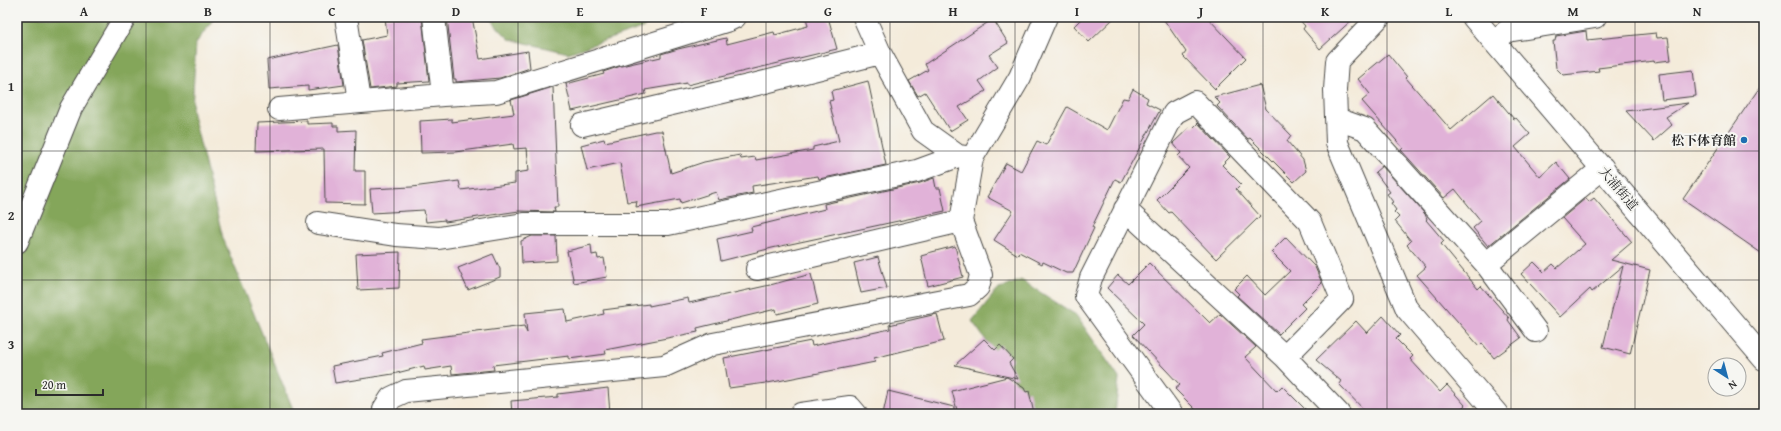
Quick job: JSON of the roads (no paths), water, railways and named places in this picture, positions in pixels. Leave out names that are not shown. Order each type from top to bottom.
[{"type":"street","points":[[17,242],[71,108],[125,17]]},
{"type":"street","points":[[346,17],[359,102]]},
{"type":"street","points":[[434,17],[443,95]]},
{"type":"street","points":[[280,109],[496,92],[654,44],[735,17]]},
{"type":"street","points":[[864,17],[880,53],[923,130],[965,157]]},
{"type":"street","points":[[1380,17],[1337,61],[1335,90],[1337,143],[1407,309],[1498,414]]},
{"type":"street","name":"大浦街道","points":[[1473,17],[1495,41],[1764,359]]},
{"type":"street","points":[[1495,41],[1507,31],[1595,17]]},
{"type":"street","points":[[385,414],[384,409],[391,398],[406,391],[664,366],[713,344],[969,295],[978,287],[981,275],[961,221],[965,157],[1020,77],[1044,18]]},
{"type":"street","points":[[582,125],[757,84],[880,53]]},
{"type":"street","points":[[1172,414],[1086,296],[1091,278],[1174,113],[1195,102],[1310,222],[1342,299],[1285,357]]},
{"type":"street","points":[[1337,120],[1364,129],[1486,264],[1536,332]]},
{"type":"street","points":[[318,223],[396,235],[439,238],[524,224],[668,224],[917,171],[965,157]]},
{"type":"street","points":[[1486,264],[1603,168]]},
{"type":"street","points":[[1125,210],[1285,357],[1339,414]]},
{"type":"street","points":[[757,269],[961,221]]},
{"type":"street","points":[[801,414],[850,407],[856,414]]},
{"type":"place","name":"松下体育館","points":[[1744,140]]}]
